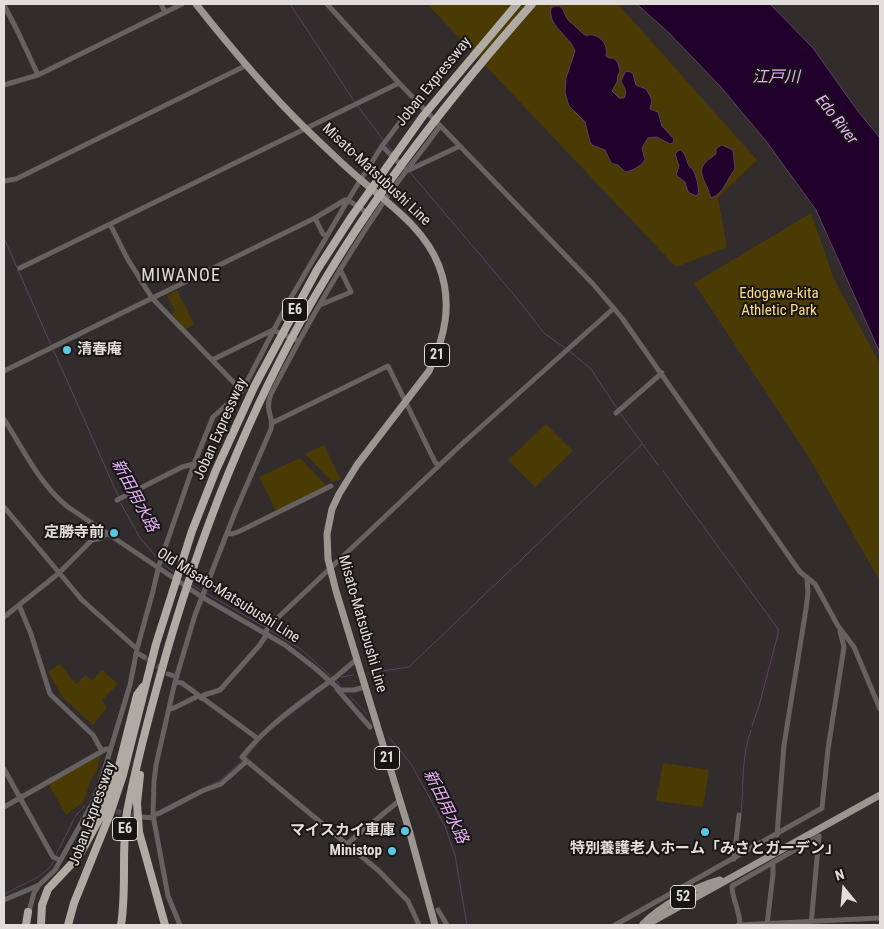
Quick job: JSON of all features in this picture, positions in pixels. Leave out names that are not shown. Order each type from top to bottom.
[{"type":"highway","name":"Joban Expressway","points":[[68,925],[74,903],[118,790],[146,682],[192,531],[216,470],[266,362],[317,270],[352,216],[423,116],[517,4]]},
{"type":"highway","name":"Joban Expressway","points":[[121,925],[124,900],[125,826],[157,686],[188,579],[227,474],[254,412],[326,277],[361,222],[431,125],[532,4]]},
{"type":"highway","points":[[42,925],[42,905],[48,889],[79,856],[103,812],[117,774],[137,695],[146,682]]},
{"type":"highway","points":[[145,736],[137,803],[138,826],[141,843],[165,925]]},
{"type":"highway","points":[[27,925],[28,912]]},
{"type":"main road","name":"Misato-Matsubushi Line","points":[[196,4],[247,65],[305,128],[414,228],[432,251],[439,266],[446,293],[446,320],[438,352],[429,371],[363,458],[339,494],[331,514],[327,534],[330,570],[400,800],[435,925]]},
{"type":"main road","name":"52","points":[[646,925],[880,795]]},
{"type":"main road","name":"52","points":[[641,925],[654,913],[706,884],[730,878]]},
{"type":"street","points":[[161,4],[165,12]]},
{"type":"street","points":[[4,85],[38,75],[182,4]]},
{"type":"street","points":[[327,4],[399,83],[614,308],[662,373],[800,572],[815,584],[838,626],[844,642],[828,749],[822,808],[615,925]]},
{"type":"street","points":[[4,5],[38,75]]},
{"type":"street","points":[[4,181],[16,178],[247,65]]},
{"type":"street","points":[[20,268],[399,83]]},
{"type":"street","points":[[28,912],[34,893],[50,876],[92,804],[140,654],[160,564],[194,464],[213,416],[243,389],[273,330],[348,200],[384,143],[416,100]]},
{"type":"street","points":[[180,925],[168,896],[154,817],[154,782],[160,744],[176,679],[195,615],[271,429],[272,423],[267,405],[269,400],[299,341],[342,266],[373,217],[440,126]]},
{"type":"street","points":[[384,143],[408,170]]},
{"type":"street","points":[[408,170],[460,146]]},
{"type":"street","points":[[348,200],[373,217]]},
{"type":"street","points":[[4,371],[348,200]]},
{"type":"street","points":[[315,218],[323,234],[327,236]]},
{"type":"street","points":[[110,224],[127,258],[152,298],[243,389],[269,400]]},
{"type":"street","points":[[319,249],[342,266],[351,292],[320,305]]},
{"type":"street","points":[[169,709],[220,690],[259,646],[270,626],[492,416],[614,308]]},
{"type":"street","points":[[212,360],[273,330],[277,330],[299,341]]},
{"type":"street","points":[[272,423],[388,366],[435,462],[439,466]]},
{"type":"street","points":[[616,412],[662,373]]},
{"type":"street","name":"Old Misato-Matsubushi Line","points":[[5,422],[40,476],[58,499],[302,657],[335,687],[370,727]]},
{"type":"street","points":[[120,499],[182,467],[194,464]]},
{"type":"street","points":[[227,533],[232,534],[240,531],[331,486]]},
{"type":"street","points":[[4,507],[89,607],[140,654]]},
{"type":"street","points":[[4,617],[59,573],[92,540],[101,538],[108,532]]},
{"type":"street","points":[[776,835],[784,745],[805,616],[808,592],[807,579]]},
{"type":"street","points":[[19,605],[31,634],[50,694],[93,735],[102,751]]},
{"type":"street","points":[[838,626],[854,647],[880,709]]},
{"type":"street","points":[[357,659],[257,738],[242,757],[348,843],[379,871],[408,901],[419,925]]},
{"type":"street","points":[[168,674],[257,738]]},
{"type":"street","points":[[335,687],[344,691],[365,687]]},
{"type":"street","points":[[4,806],[102,751],[110,749]]},
{"type":"street","points":[[143,817],[154,817],[202,790],[221,784],[247,761]]},
{"type":"street","points":[[4,769],[53,857],[60,860]]},
{"type":"street","points":[[348,843],[400,800]]},
{"type":"street","points":[[92,804],[100,808]]},
{"type":"street","points":[[734,859],[739,815]]},
{"type":"street","points":[[811,924],[819,836],[732,886],[740,917],[739,925],[811,924],[878,918],[877,925]]},
{"type":"street","points":[[767,925],[773,862]]},
{"type":"street","points":[[4,900],[39,886]]},
{"type":"street","points":[[438,910],[445,925]]},
{"type":"green space","points":[[427,4],[618,4],[757,160],[718,198],[727,247],[676,267]]},
{"type":"green space","name":"Edogawa-kita Athletic Park","points":[[811,213],[834,279],[880,364],[880,581],[805,451],[694,283]]},
{"type":"green space","points":[[177,290],[194,324],[185,330],[172,314],[175,311],[167,295]]},
{"type":"green space","points":[[546,424],[573,451],[535,487],[508,460]]},
{"type":"green space","points":[[324,445],[340,480],[332,482],[305,454]]},
{"type":"green space","points":[[300,458],[327,486],[276,511],[259,477]]},
{"type":"green space","points":[[60,664],[76,684],[86,675],[92,681],[102,670],[118,684],[102,700],[107,708],[93,725],[63,698],[48,672]]},
{"type":"green space","points":[[101,755],[95,776],[92,776],[84,801],[66,815],[48,784]]},
{"type":"green space","points":[[663,763],[709,770],[703,807],[656,801]]},
{"type":"water","name":"江戸川","points":[[637,4],[770,4],[813,48],[857,110],[880,138],[880,353],[816,210],[766,141],[720,86],[668,32]]},
{"type":"water","points":[[556,6],[562,8],[568,20],[583,34],[597,36],[602,40],[606,56],[614,58],[618,63],[620,71],[612,91],[619,98],[624,98],[626,91],[621,81],[625,72],[629,71],[633,74],[636,85],[646,89],[652,100],[650,109],[658,112],[662,126],[674,139],[673,143],[670,144],[657,137],[648,138],[642,148],[645,160],[633,170],[625,172],[618,165],[611,163],[605,150],[592,145],[585,122],[569,106],[565,93],[566,78],[575,51],[569,40],[552,20],[551,8]]},
{"type":"water","points":[[722,145],[733,150],[735,169],[722,190],[711,198],[702,176],[702,168],[716,154],[716,149]]},
{"type":"water","points":[[681,150],[693,170],[697,182],[699,193],[696,196],[688,192],[685,182],[676,175],[679,166],[675,154]]},
{"type":"waterway","points":[[290,4],[354,101]]},
{"type":"waterway","points":[[357,105],[384,141]]},
{"type":"waterway","points":[[387,144],[394,153]]},
{"type":"waterway","points":[[409,171],[544,333],[565,348]]},
{"type":"waterway","name":"新田用水路","points":[[4,238],[51,345]]},
{"type":"waterway","name":"新田用水路","points":[[53,349],[119,498]]},
{"type":"waterway","points":[[568,350],[591,369],[618,410]]},
{"type":"waterway","points":[[620,413],[658,465]]},
{"type":"waterway","points":[[369,673],[409,667],[642,444]]},
{"type":"waterway","points":[[663,471],[778,629],[759,706],[752,726]]},
{"type":"waterway","name":"新田用水路","points":[[120,502],[140,538],[160,561]]},
{"type":"waterway","name":"新田用水路","points":[[162,563],[175,573]]},
{"type":"waterway","name":"新田用水路","points":[[191,584],[202,591]]},
{"type":"waterway","name":"新田用水路","points":[[206,593],[265,627]]},
{"type":"waterway","name":"新田用水路","points":[[268,629],[302,650],[333,678]]},
{"type":"waterway","points":[[342,677],[353,675]]},
{"type":"waterway","name":"新田用水路","points":[[336,680],[340,685]]},
{"type":"waterway","points":[[274,727],[314,696]]},
{"type":"waterway","name":"新田用水路","points":[[350,696],[367,714]]},
{"type":"waterway","points":[[741,814],[744,761],[751,730]]},
{"type":"waterway","name":"新田用水路","points":[[388,736],[411,764],[444,824],[455,855],[467,925]]},
{"type":"waterway","points":[[246,757],[255,746]]},
{"type":"waterway","points":[[212,784],[219,781],[242,761]]},
{"type":"waterway","points":[[160,810],[210,785]]},
{"type":"waterway","points":[[55,857],[76,815],[85,806]]},
{"type":"waterway","points":[[4,895],[44,873],[54,861]]},
{"type":"tunnel","points":[[144,657],[164,671]]},
{"type":"tunnel","points":[[109,810],[140,816]]},
{"type":"place","name":"清春庵","points":[[67,350]]},
{"type":"place","name":"定勝寺前","points":[[114,533]]},
{"type":"place","name":"マイスカイ車庫","points":[[405,831]]},
{"type":"place","name":"特別養護老人ホーム「みさとガーデン」","points":[[705,832]]},
{"type":"place","name":"Ministop","points":[[392,851]]},
{"type":"district","name":"MIWANOE","points":[[181,276]]},
{"type":"water label","name":"Edo River","points":[[836,120]]}]
